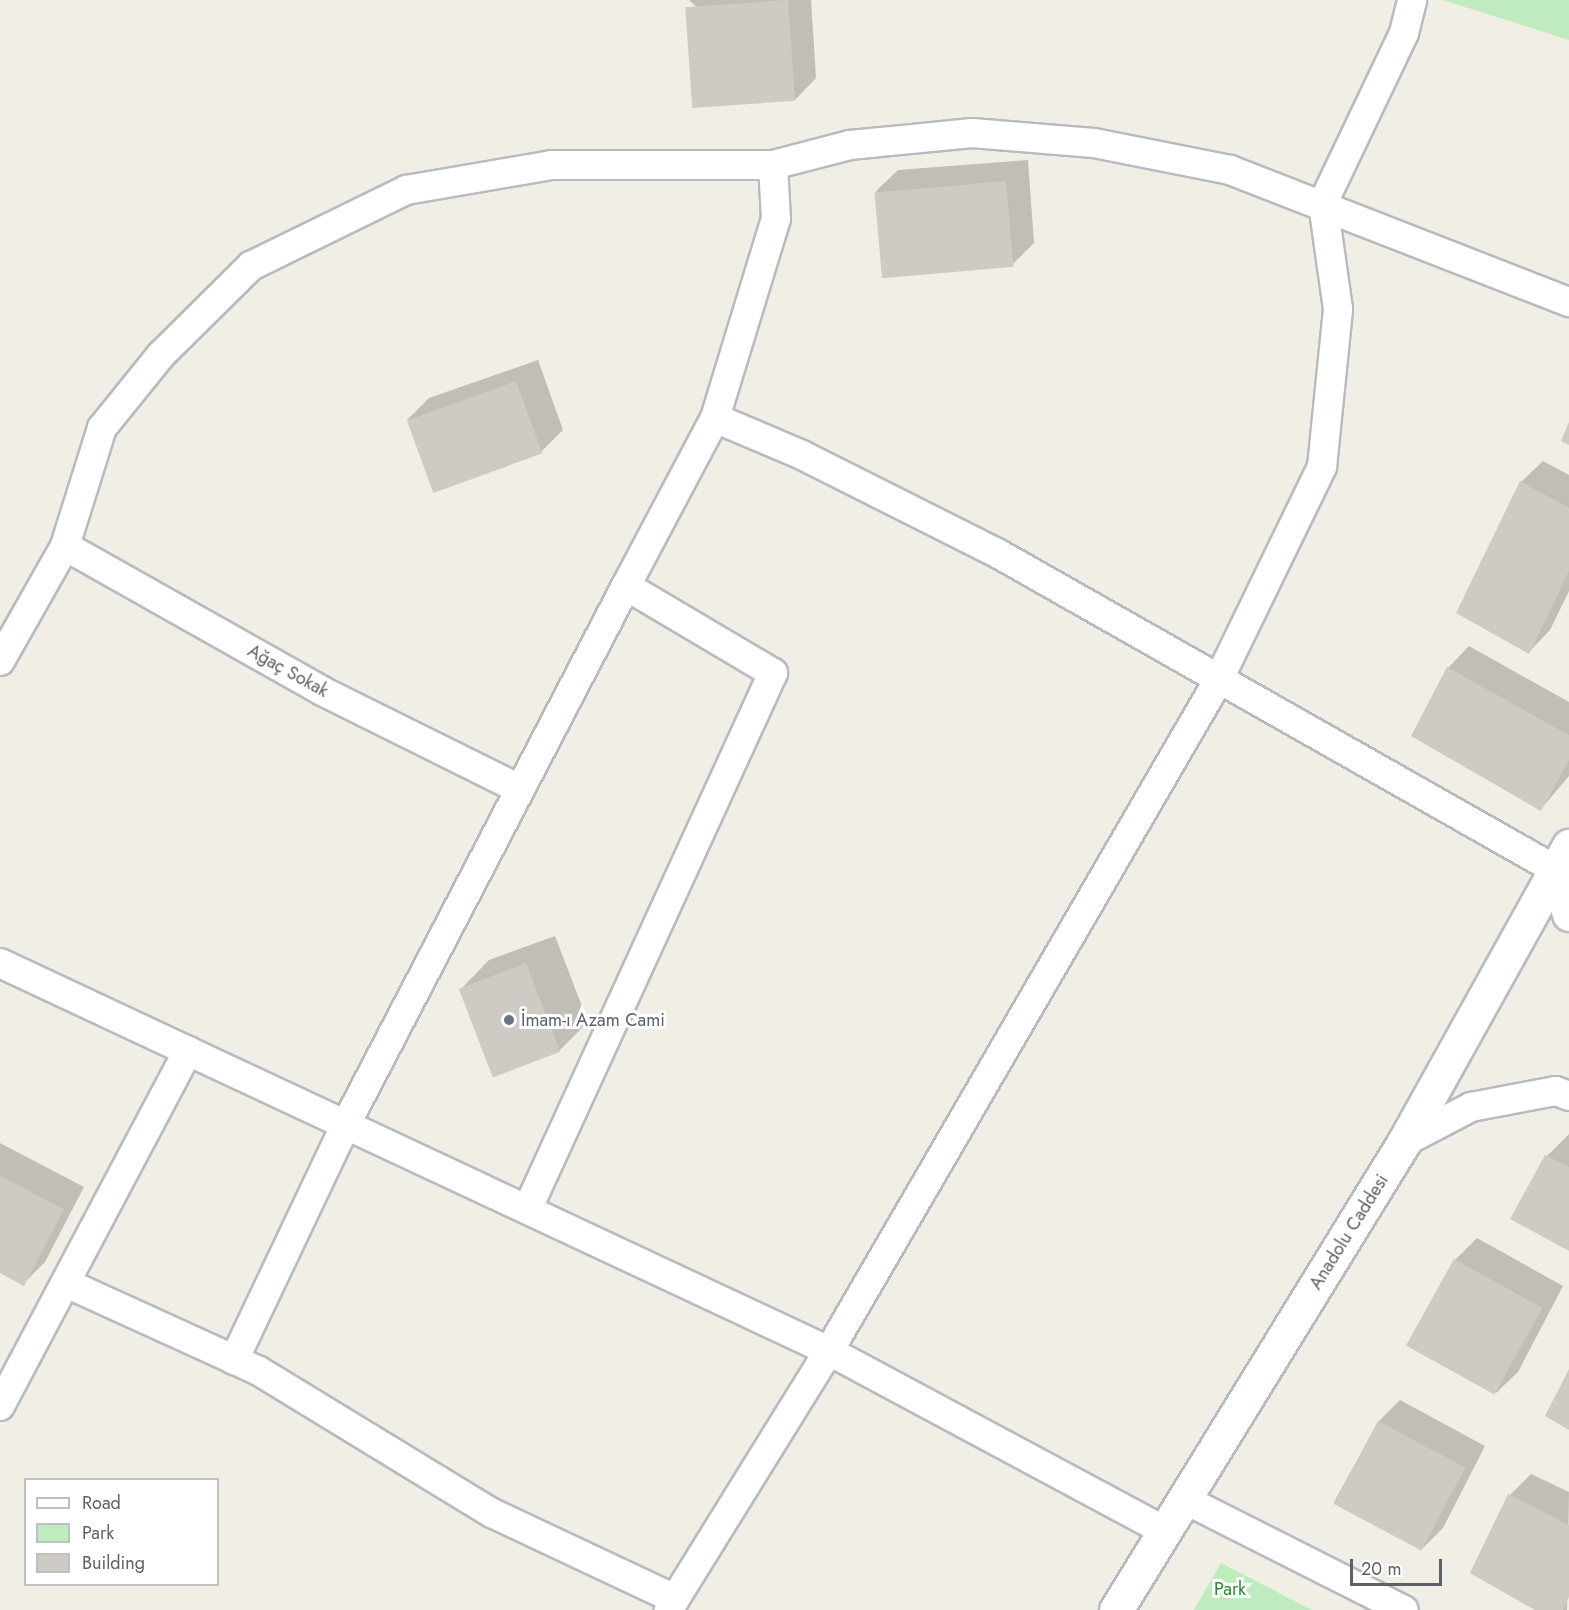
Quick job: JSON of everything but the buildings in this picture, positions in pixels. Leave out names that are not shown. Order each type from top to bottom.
[{"type":"street","points":[[66,1282],[234,1360],[492,1513],[672,1605],[829,1351],[1218,681],[1322,467],[1338,309],[1323,203],[1404,33],[1412,0]]},
{"type":"street","points":[[0,661],[64,546],[102,428],[160,355],[251,266],[405,190],[552,165],[773,165],[850,145],[972,133],[1128,150],[1230,170],[1323,203],[1569,302]]},
{"type":"street","points":[[234,1360],[346,1124],[517,788],[715,418],[776,219],[773,165]]},
{"type":"street","points":[[715,418],[802,455],[997,553],[1218,681],[1562,858],[1569,914]]},
{"type":"street","name":"Ağaç Sokak","points":[[64,546],[322,691],[517,788]]},
{"type":"street","points":[[528,1208],[773,674],[626,586]]},
{"type":"street","name":"Anadolu Caddesi","points":[[1116,1610],[1404,1142],[1562,858]]},
{"type":"street","points":[[0,963],[528,1208],[829,1351],[1164,1531]]},
{"type":"street","points":[[0,1406],[188,1051]]},
{"type":"street","points":[[1404,1142],[1471,1107],[1556,1091],[1569,1096]]},
{"type":"street","points":[[1184,1499],[1404,1610]]},
{"type":"green space","points":[[1443,0],[1569,0],[1569,40]]},
{"type":"green space","name":"Park","points":[[1221,1563],[1312,1610],[1194,1610]]},
{"type":"place","name":"İmam-ı Azam Cami","points":[[509,1020]]}]
